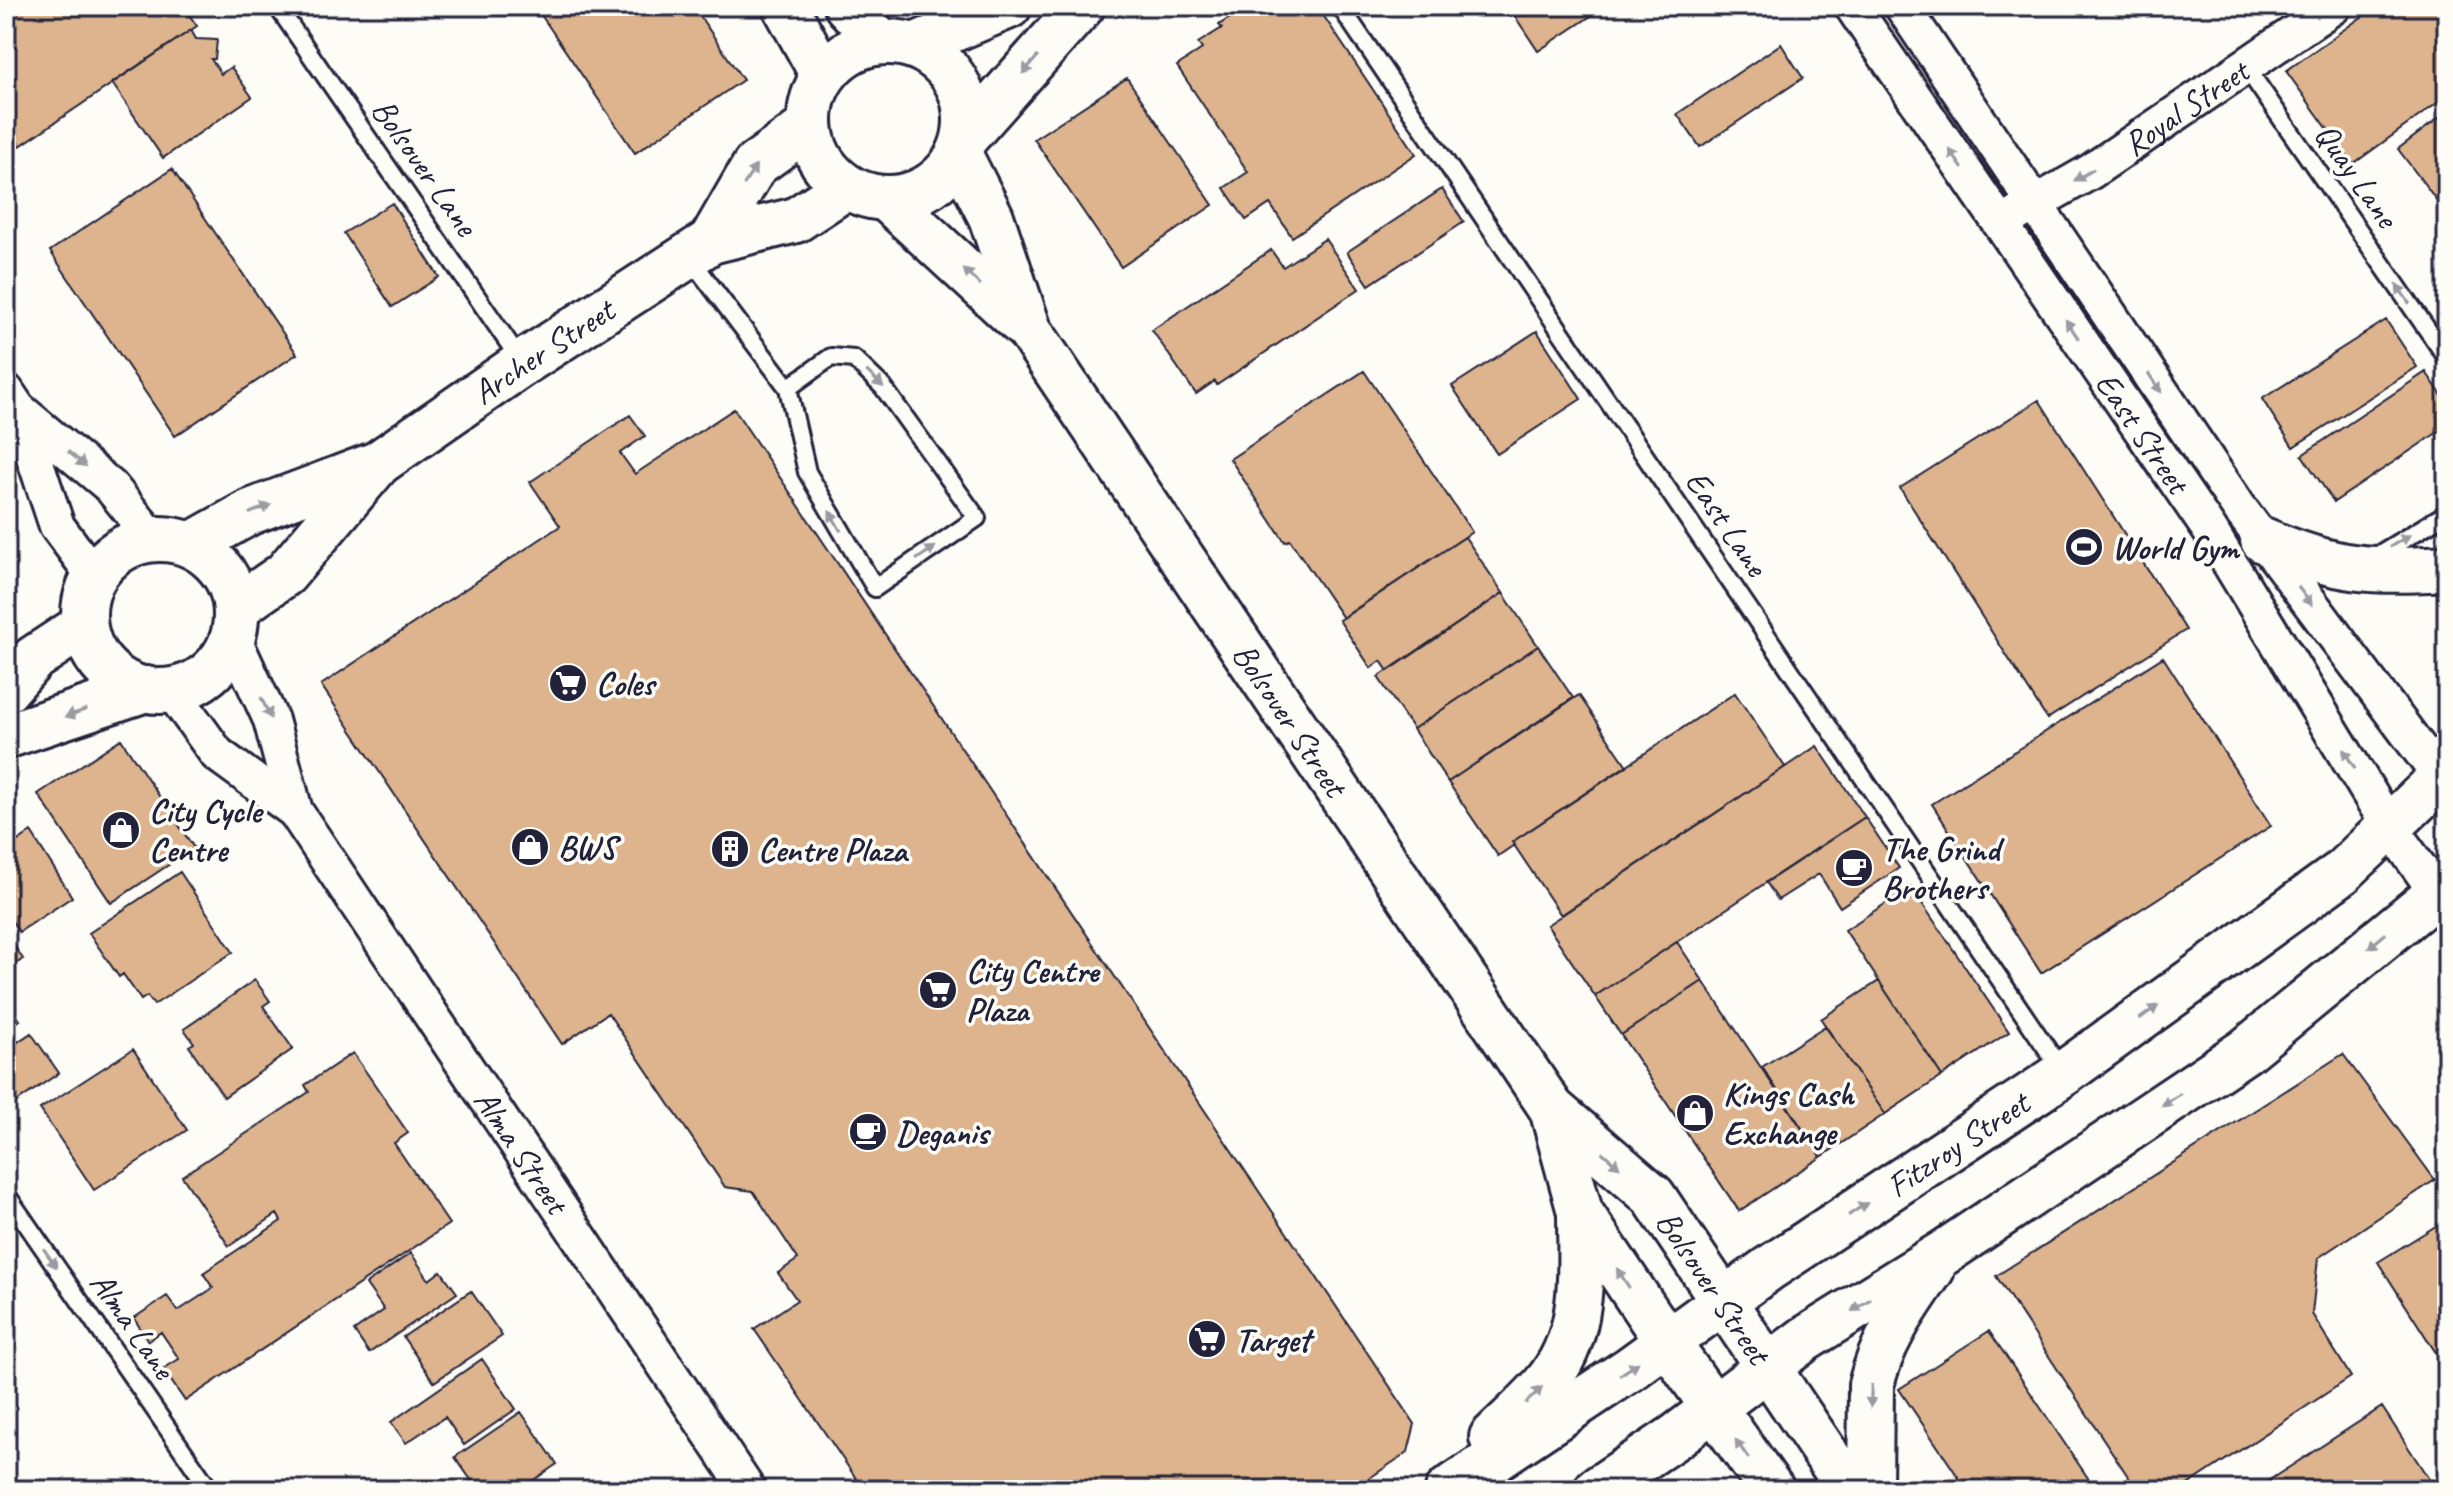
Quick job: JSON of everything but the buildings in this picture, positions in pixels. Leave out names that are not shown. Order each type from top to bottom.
[{"type":"main road","points":[[785,6],[823,75]]},
{"type":"main road","points":[[847,6],[898,44],[946,67],[965,101],[962,146]]},
{"type":"main road","points":[[1009,6],[898,44],[849,52],[823,75],[815,91],[809,126],[821,161],[846,187],[887,199],[909,196],[930,187],[947,173],[962,146],[1082,6]]},
{"type":"main road","name":"Archer Street","points":[[700,248],[755,165],[809,126]]},
{"type":"main road","name":"Bolsover Street","points":[[962,146],[991,217],[1029,330]]},
{"type":"main road","name":"Archer Street","points":[[172,542],[377,464],[523,363],[700,248],[796,220],[846,187]]},
{"type":"main road","name":"Bolsover Street","points":[[887,199],[1029,330],[1552,1109],[1653,1196],[1850,1490]]},
{"type":"main road","name":"Archer Street","points":[[234,622],[285,574],[377,464]]},
{"type":"main road","points":[[2263,540],[2309,560],[2352,570],[2447,568]]},
{"type":"main road","points":[[6,736],[158,690],[210,672],[224,656],[234,622],[232,588],[222,570],[172,542],[130,545],[109,557],[94,576],[87,592],[84,625],[98,660],[111,673],[158,690]]},
{"type":"main road","points":[[6,690],[34,658],[84,625]]},
{"type":"main road","name":"Fitzroy Street","points":[[1448,1490],[2063,1074],[2341,873],[2389,826],[2445,779]]},
{"type":"main road","points":[[1596,1490],[1714,1408],[1805,1339],[1942,1254],[2245,1051],[2444,894]]},
{"type":"main road","name":"Bolsover Street","points":[[1552,1109],[1580,1212],[1772,1490]]},
{"type":"main road","points":[[1439,1490],[1546,1383],[1573,1336],[1581,1302],[1580,1212]]},
{"type":"main road","points":[[1870,1490],[1871,1385],[1875,1370],[1888,1333],[1942,1254]]},
{"type":"street","name":"East Street","points":[[1852,6],[2209,529],[2389,826],[2444,894]]},
{"type":"street","name":"East Street","points":[[1902,6],[2032,203],[2263,540],[2445,779]]},
{"type":"street","name":"Royal Street","points":[[2000,224],[2090,172],[2334,6]]},
{"type":"street","points":[[12,400],[172,542]]},
{"type":"street","points":[[12,400],[57,526],[94,576]]},
{"type":"street","name":"Alma Street","points":[[234,622],[271,720],[295,811],[748,1490]]},
{"type":"street","name":"Alma Street","points":[[158,690],[217,754],[295,811]]},
{"type":"lane","name":"Bolsover Lane","points":[[277,6],[523,363]]},
{"type":"lane","name":"East Lane","points":[[1340,6],[2063,1074]]},
{"type":"lane","name":"Quay Lane","points":[[2245,66],[2447,358]]},
{"type":"lane","points":[[700,248],[788,388],[807,472],[875,588],[977,518],[883,387],[854,359],[831,357],[788,388]]},
{"type":"lane","points":[[2352,570],[2447,513]]},
{"type":"lane","name":"Alma Lane","points":[[6,1194],[210,1490]]},
{"type":"place","name":"World Gym","points":[[2084,547]]},
{"type":"place","name":"Coles","points":[[568,683]]},
{"type":"place","name":"City Cycle Centre","points":[[121,830]]},
{"type":"place","name":"BWS","points":[[530,847]]},
{"type":"place","name":"Centre Plaza","points":[[730,849]]},
{"type":"place","name":"The Grind Brothers","points":[[1854,868]]},
{"type":"place","name":"City Centre Plaza","points":[[938,990]]},
{"type":"place","name":"Kings Cash Exchange","points":[[1695,1113]]},
{"type":"place","name":"Deganis","points":[[868,1132]]},
{"type":"place","name":"Target","points":[[1207,1339]]}]
